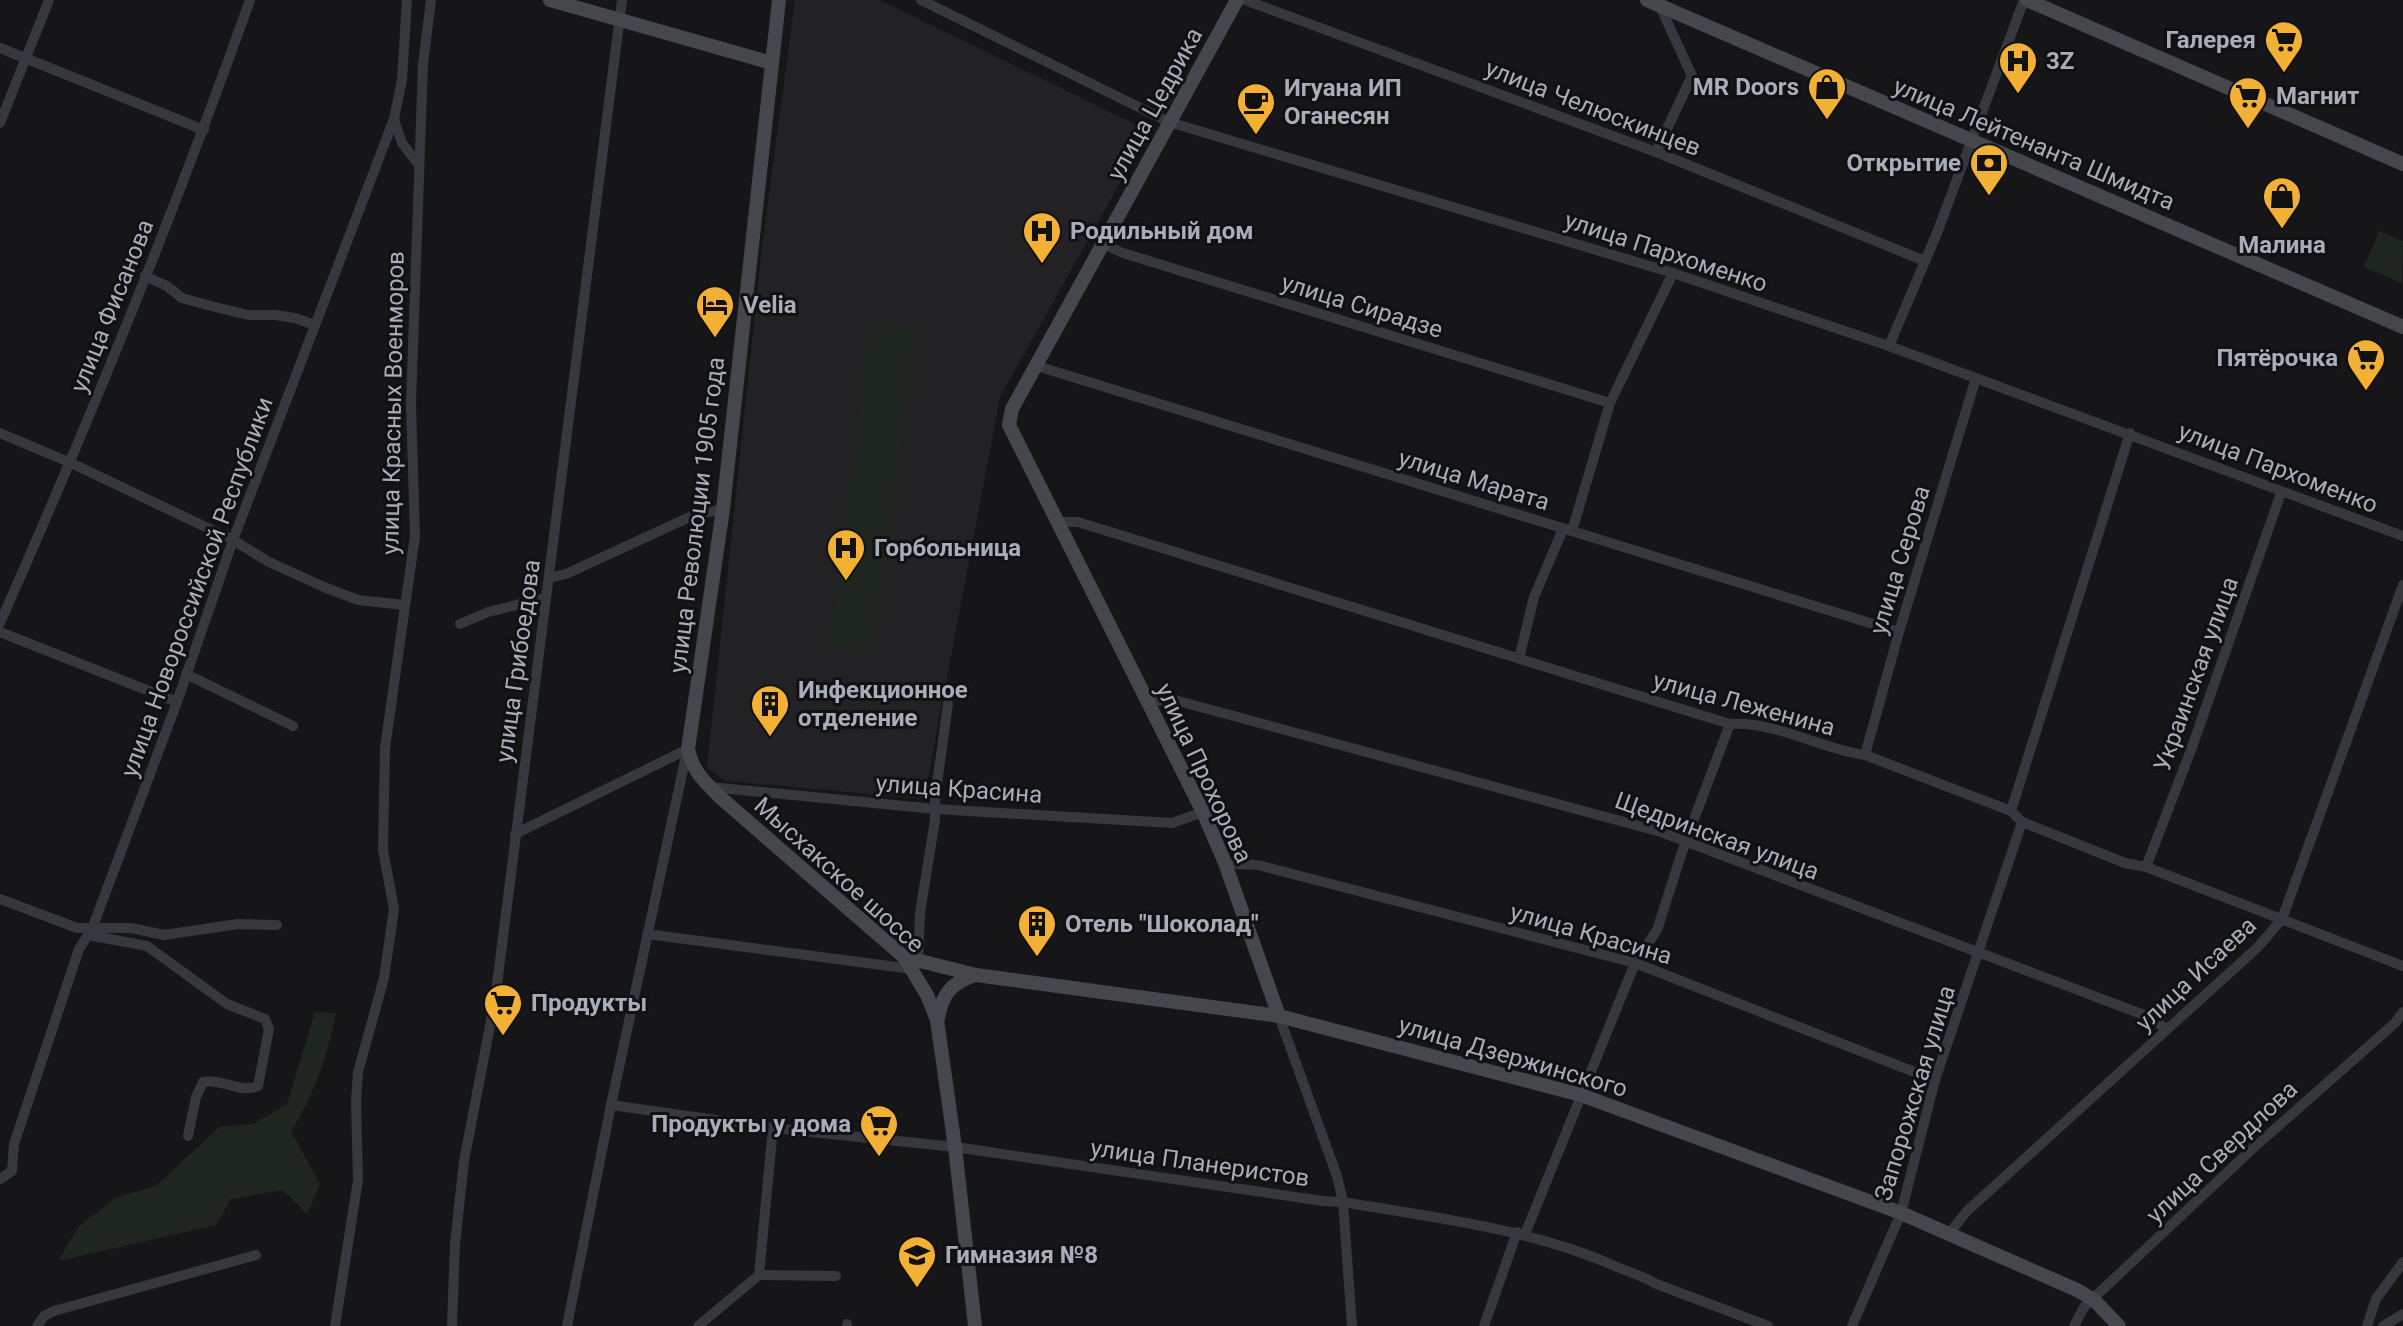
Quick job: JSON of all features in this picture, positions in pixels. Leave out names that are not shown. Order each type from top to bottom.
[{"type":"street","points":[[0,123],[49,0]]},
{"type":"street","name":"улица Фисанова","points":[[0,623],[71,463],[204,130],[250,0]]},
{"type":"street","name":"улица Новороссийской Республики","points":[[0,1179],[12,1171],[14,1144],[74,960],[90,932],[177,702],[233,540],[394,119],[402,80],[407,0]]},
{"type":"street","name":"улица Красных Военморов","points":[[335,1326],[358,1180],[358,1072],[384,978],[394,909],[383,850],[385,748],[415,536],[411,403],[423,64],[431,0]]},
{"type":"street","points":[[550,0],[772,63]]},
{"type":"street","name":"улица Грибоедова","points":[[452,1326],[455,1244],[464,1161],[495,1000],[622,0]]},
{"type":"street","name":"улица Революции 1905 года","points":[[567,1326],[647,934],[688,752],[723,509],[779,0]]},
{"type":"street","name":"улица Пархоменко","points":[[921,0],[1169,122],[1673,273],[1889,346],[2403,536]]},
{"type":"street","name":"улица Цедрика","points":[[1015,441],[1009,425],[1012,409],[1237,0]]},
{"type":"street","name":"улица Челюскинцев","points":[[1245,0],[1656,152],[1925,261]]},
{"type":"street","points":[[1889,346],[2026,0],[2403,164]]},
{"type":"street","points":[[1653,3],[1692,76],[1656,152]]},
{"type":"street","name":"улица Лейтенанта Шмидта","points":[[1653,3],[2403,327]]},
{"type":"street","points":[[0,48],[204,130]]},
{"type":"street","points":[[394,119],[402,143],[419,165]]},
{"type":"street","name":"улица Сирадзе","points":[[1103,244],[1193,275],[1610,403]]},
{"type":"street","points":[[1519,659],[1534,597],[1567,530],[1610,403],[1673,273]]},
{"type":"street","points":[[145,276],[167,286],[182,298],[248,315],[275,315],[315,325]]},
{"type":"street","name":"улица Марата","points":[[1037,366],[1899,632]]},
{"type":"street","name":"улица Серова","points":[[1865,755],[1976,378]]},
{"type":"street","points":[[0,433],[233,540],[269,562],[358,600],[404,605]]},
{"type":"street","points":[[2011,811],[2130,433]]},
{"type":"street","name":"улица Прохорова","points":[[1015,441],[1059,522],[1203,812],[1225,863],[1337,1176],[1343,1202],[1352,1326]]},
{"type":"street","name":"Украинская улица","points":[[2146,867],[2191,750],[2281,493]]},
{"type":"street","points":[[549,578],[566,574],[694,515],[723,509]]},
{"type":"street","name":"улица Леженина","points":[[1059,522],[1078,522],[1730,724],[1750,723],[1845,752],[1865,755],[2011,811],[2022,822],[2125,863],[2146,867],[2403,966]]},
{"type":"street","name":"улица Исаева","points":[[1949,1234],[1966,1212],[2258,947],[2282,919],[2403,585]]},
{"type":"street","points":[[460,624],[488,612],[545,598]]},
{"type":"street","points":[[0,632],[177,702]]},
{"type":"street","points":[[186,674],[293,726]]},
{"type":"street","name":"Щедринская улица","points":[[1146,702],[1171,699],[1661,832],[2152,1018],[2167,1030]]},
{"type":"street","points":[[912,962],[935,820],[941,741],[948,704]]},
{"type":"street","points":[[1484,1326],[1635,963],[1657,930],[1685,843],[1730,724]]},
{"type":"street","points":[[515,834],[688,752]]},
{"type":"street","name":"Мысхакское шоссе","points":[[688,752],[695,770],[710,787],[912,962],[937,1020],[975,1326]]},
{"type":"street","points":[[662,763],[676,766],[682,783]]},
{"type":"street","name":"улица Красина","points":[[710,787],[935,809],[1172,823],[1203,812]]},
{"type":"street","name":"Запорожская улица","points":[[1852,1326],[1901,1213],[1935,1080],[2022,822]]},
{"type":"street","name":"улица Красина","points":[[1225,863],[1258,865],[1635,963],[1935,1080]]},
{"type":"street","points":[[0,899],[77,928],[147,946],[227,1004],[265,1019],[269,1029],[258,1086],[251,1090],[213,1080],[203,1082],[196,1097],[188,1136]]},
{"type":"street","points":[[90,932],[131,928],[164,935],[238,924],[277,925]]},
{"type":"street","name":"улица Дзержинского","points":[[647,934],[912,962],[976,975],[1279,1016],[1581,1095],[1901,1213],[2077,1290],[2094,1300],[2119,1326]]},
{"type":"street","points":[[1234,1010],[1256,1004],[1262,998],[1265,992],[1264,972]]},
{"type":"street","points":[[937,1020],[940,1003],[951,987],[976,975]]},
{"type":"street","name":"улица Свердлова","points":[[2074,1326],[2084,1307],[2250,1151],[2395,1023],[2403,1012]]},
{"type":"street","name":"улица Планеристов","points":[[611,1105],[773,1128],[955,1147],[1343,1202],[1521,1233],[1585,1253],[1768,1326]]},
{"type":"street","points":[[759,1275],[773,1128]]},
{"type":"street","points":[[37,1326],[44,1316],[54,1311],[256,1255]]},
{"type":"street","points":[[2367,1326],[2376,1299],[2403,1262]]},
{"type":"street","points":[[698,1326],[759,1275],[836,1276]]},
{"type":"street","points":[[2383,1326],[2403,1314]]},
{"type":"shaded area","name":"Горбольница","points":[[795,0],[880,0],[1149,131],[1000,397],[924,799],[726,781],[707,768],[762,247]]},
{"type":"shaded area","points":[[2379,231],[2403,241],[2402,283],[2364,267]]},
{"type":"shaded area","points":[[869,318],[918,332],[873,656],[828,648]]},
{"type":"shaded area","points":[[315,1012],[336,1013],[319,1074],[291,1131],[320,1184],[307,1214],[283,1190],[231,1199],[216,1225],[58,1261],[79,1226],[117,1197],[156,1186],[219,1127],[253,1124],[287,1104]]},
{"type":"place","name":"Галерея","points":[[2284,74]]},
{"type":"place","name":"3Z","points":[[2018,95]]},
{"type":"place","name":"MR Doors","points":[[1827,121]]},
{"type":"place","name":"Магнит","points":[[2248,130]]},
{"type":"place","name":"Игуана ИП Оганесян","points":[[1256,136]]},
{"type":"place","name":"Открытие","points":[[1989,197]]},
{"type":"place","name":"Малина","points":[[2282,230]]},
{"type":"place","name":"Родильный дом","points":[[1042,265]]},
{"type":"place","name":"Velia","points":[[715,339]]},
{"type":"place","name":"Пятёрочка","points":[[2366,392]]},
{"type":"place","name":"Горбольница","points":[[846,582]]},
{"type":"place","name":"Инфекционное отделение","points":[[770,738]]},
{"type":"place","name":"Отель \"Шоколад\"","points":[[1037,958]]},
{"type":"place","name":"Продукты","points":[[503,1037]]},
{"type":"place","name":"Продукты у дома","points":[[879,1158]]},
{"type":"place","name":"Гимназия №8","points":[[917,1289]]}]
